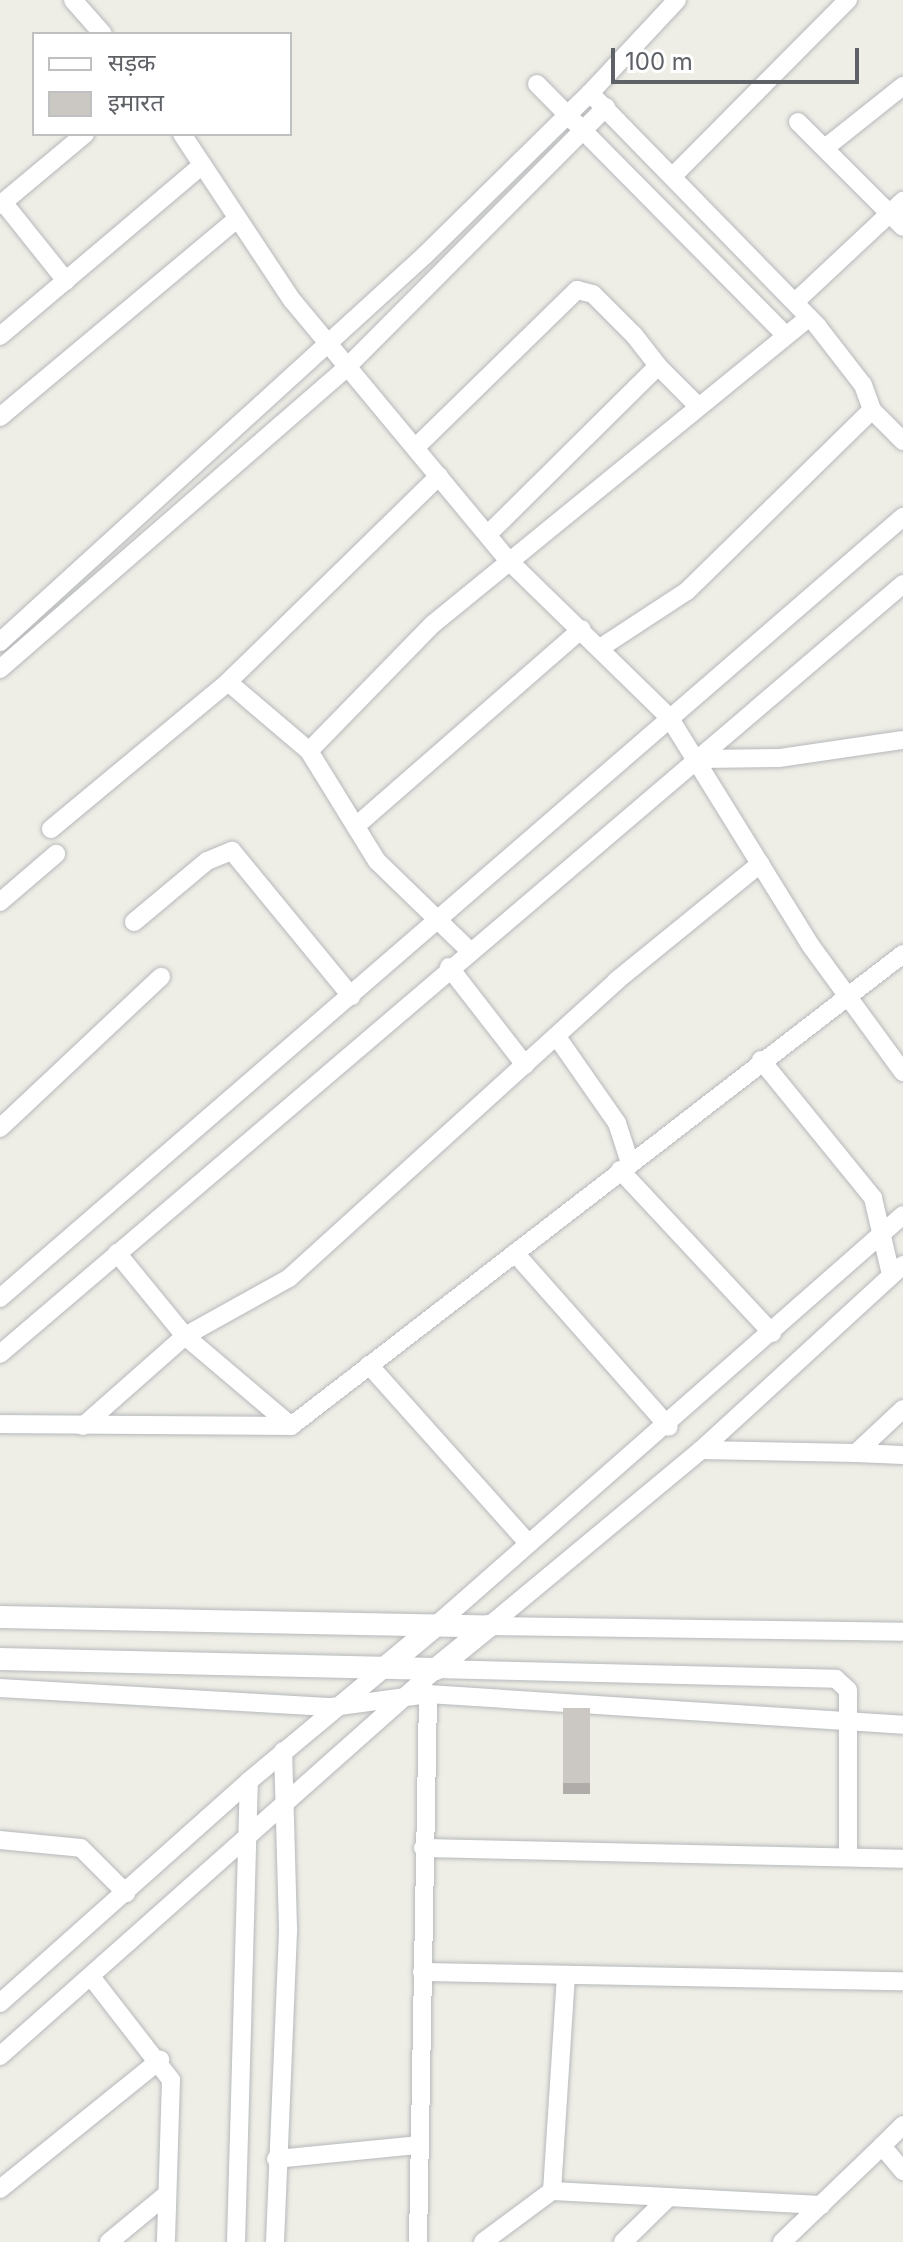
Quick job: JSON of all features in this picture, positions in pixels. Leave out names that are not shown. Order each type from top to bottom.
[{"type":"street","points":[[73,0],[101,32]]},
{"type":"street","points":[[0,642],[327,342],[565,112],[590,93],[677,0]]},
{"type":"street","points":[[674,175],[848,0]]},
{"type":"street","points":[[537,84],[786,336]]},
{"type":"street","points":[[825,148],[903,86]]},
{"type":"street","points":[[590,93],[674,175],[809,317],[863,385],[872,410],[903,441]]},
{"type":"street","points":[[0,669],[347,367],[606,107]]},
{"type":"street","points":[[795,302],[899,214],[798,122]]},
{"type":"street","points":[[66,281],[1,204],[83,136]]},
{"type":"street","points":[[183,136],[237,219],[327,342],[489,533],[509,561],[669,717],[699,759],[760,864],[903,1072]]},
{"type":"street","points":[[0,336],[202,165]]},
{"type":"street","points":[[0,417],[139,294],[237,219]]},
{"type":"street","points":[[416,447],[577,290],[593,294],[695,403]]},
{"type":"street","points":[[309,751],[433,624],[695,403],[809,317]]},
{"type":"street","points":[[489,533],[658,366]]},
{"type":"street","points":[[600,648],[687,591],[872,410]]},
{"type":"street","points":[[51,829],[228,682],[439,476]]},
{"type":"street","points":[[0,1298],[903,517]]},
{"type":"street","points":[[0,1354],[449,967],[903,584]]},
{"type":"street","points":[[357,825],[582,629]]},
{"type":"street","points":[[228,682],[309,751],[377,861],[435,922],[469,950]]},
{"type":"street","points":[[699,759],[779,758],[903,740]]},
{"type":"street","points":[[134,922],[207,861],[232,851],[351,996]]},
{"type":"street","points":[[0,902],[56,854]]},
{"type":"street","points":[[83,1426],[185,1336],[289,1278],[525,1065],[760,864]]},
{"type":"street","points":[[0,1424],[291,1426],[515,1253],[604,1191],[624,1165],[848,992],[903,954]]},
{"type":"street","points":[[449,967],[525,1065]]},
{"type":"street","points":[[0,1128],[161,977]]},
{"type":"street","points":[[557,1037],[617,1123],[624,1165],[772,1333]]},
{"type":"street","points":[[0,2056],[92,1978],[403,1696],[701,1450],[897,1270],[885,1230],[859,1179],[761,1060]]},
{"type":"street","points":[[0,2003],[332,1707],[434,1627],[528,1543],[669,1427],[903,1215]]},
{"type":"street","points":[[117,1253],[185,1336],[291,1426]]},
{"type":"street","points":[[515,1253],[669,1427]]},
{"type":"street","points":[[369,1365],[528,1543]]},
{"type":"street","points":[[856,1453],[903,1409]]},
{"type":"street","points":[[701,1450],[903,1455]]},
{"type":"street","points":[[0,1617],[434,1627],[903,1632]]},
{"type":"street","points":[[0,1659],[836,1679],[848,1690],[844,1725],[848,1857]]},
{"type":"street","points":[[0,1688],[332,1707],[428,1694],[844,1725],[903,1725]]},
{"type":"street","points":[[418,2242],[428,1694]]},
{"type":"street","points":[[275,2242],[286,1803],[283,1751]]},
{"type":"street","points":[[236,2242],[250,1835],[249,1781]]},
{"type":"street","points":[[0,1840],[81,1848],[126,1893]]},
{"type":"street","points":[[423,1848],[903,1859]]},
{"type":"street","points":[[422,1972],[903,1981]]},
{"type":"street","points":[[552,2191],[566,1975]]},
{"type":"street","points":[[92,1978],[160,2060],[171,2080],[176,2118],[167,2194],[166,2242]]},
{"type":"street","points":[[0,2189],[160,2060]]},
{"type":"street","points":[[782,2242],[903,2125]]},
{"type":"street","points":[[276,2159],[418,2145]]},
{"type":"street","points":[[882,2146],[903,2171]]},
{"type":"street","points":[[483,2242],[552,2191],[822,2205]]},
{"type":"street","points":[[109,2242],[167,2194]]},
{"type":"street","points":[[623,2242],[668,2198]]},
{"type":"building","points":[[563,1708],[590,1708],[590,1783],[563,1783]]}]
